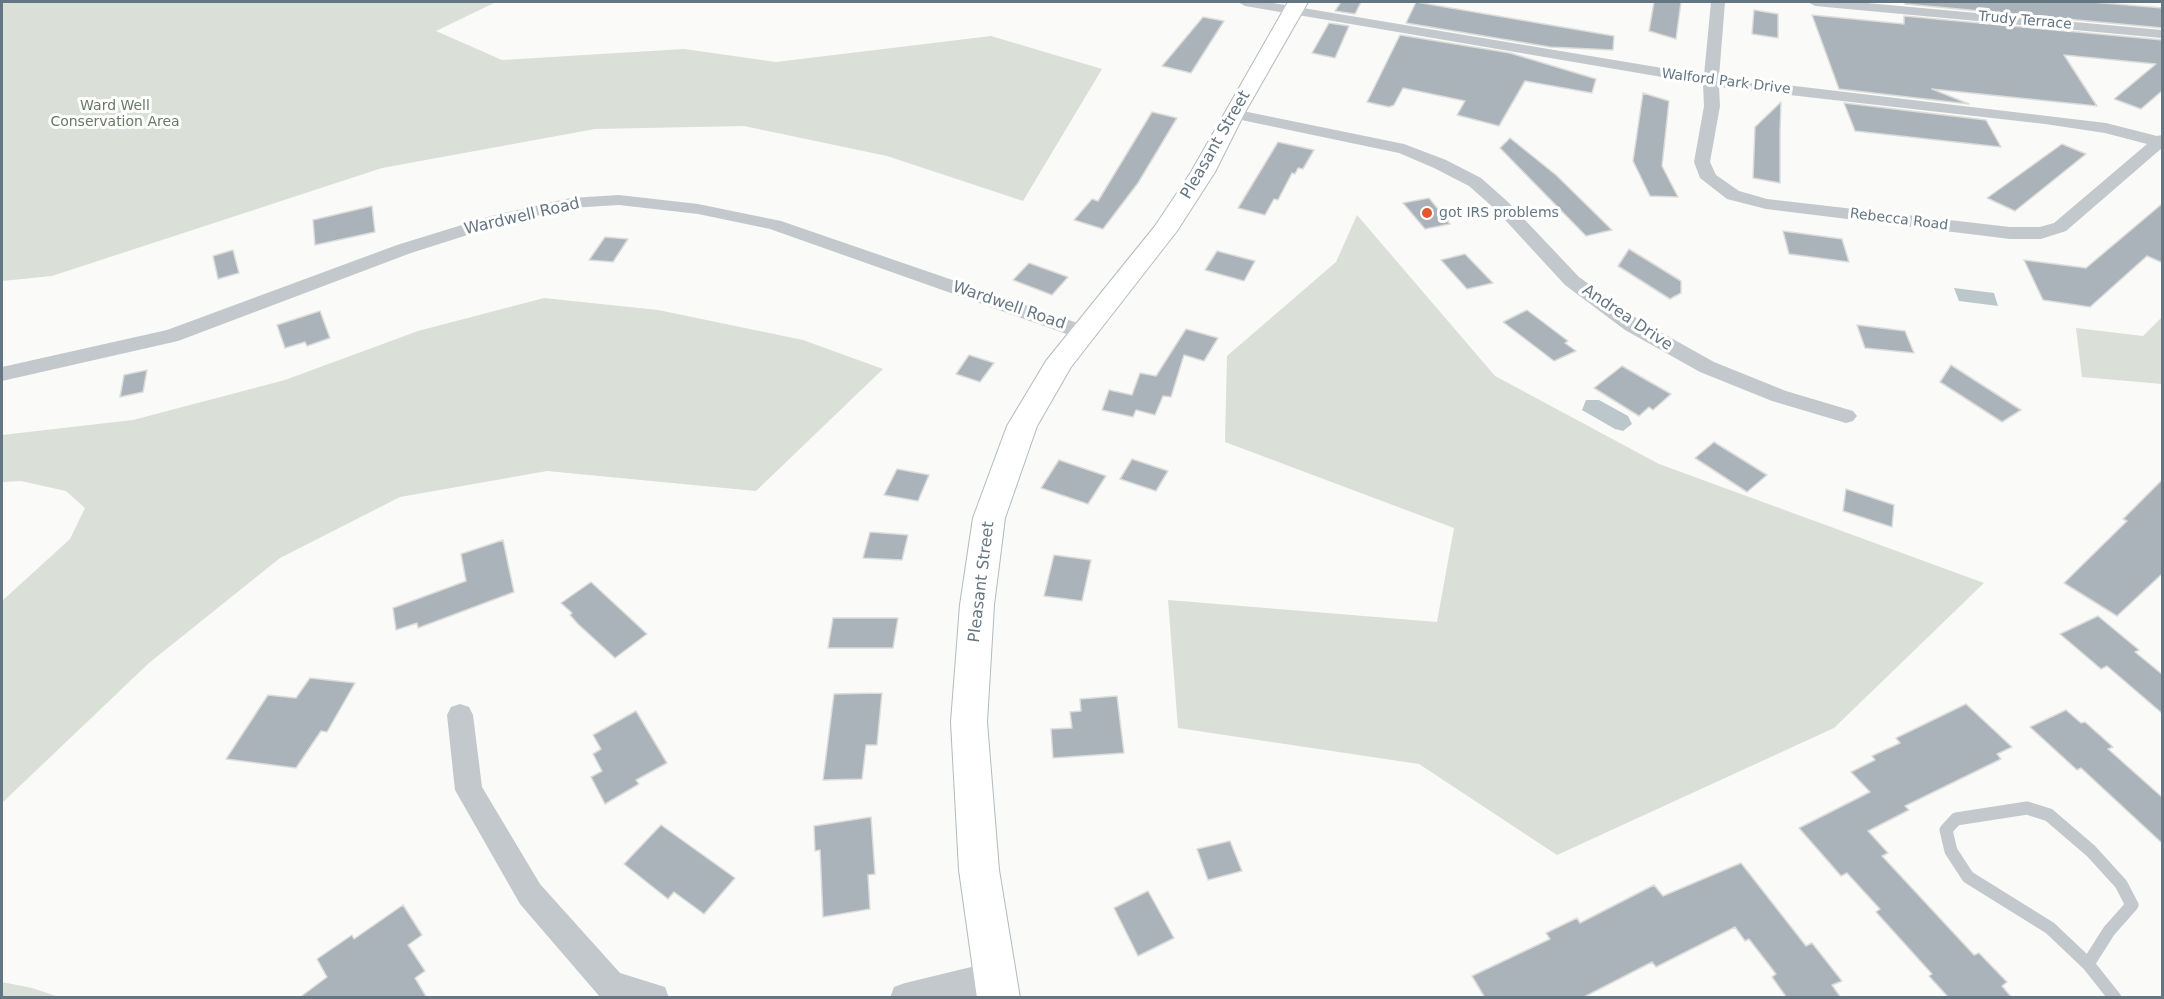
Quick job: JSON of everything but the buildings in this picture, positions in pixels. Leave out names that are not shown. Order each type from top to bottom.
[{"type":"main road","name":"Pleasant Street","points":[[998,987],[979,870],[969,722],[976,605],[989,519],[1022,426],[1060,361],[1164,231],[1203,172],[1233,114],[1296,6]]},
{"type":"street","name":"Walford Park Drive","points":[[1245,2],[1296,6],[1711,81],[2055,120],[2106,128],[2161,141]]},
{"type":"street","points":[[1711,81],[1718,2]]},
{"type":"street","name":"Trudy Terrace","points":[[1815,2],[2163,34]]},
{"type":"street","name":"Rebecca Road","points":[[1711,81],[1712,106],[1702,162],[1705,171],[1716,186],[1733,195],[1766,204],[2010,233],[2041,233],[2060,226],[2161,141]]},
{"type":"street","name":"Andrea Drive","points":[[1233,114],[1404,149],[1440,164],[1475,182],[1501,205],[1572,281],[1632,325],[1707,367],[1779,396],[1846,416]]},
{"type":"street","name":"Wardwell Road","points":[[2,374],[171,336],[404,249],[497,220],[570,203],[619,200],[698,209],[775,225],[1082,332]]},
{"type":"street","points":[[460,715],[469,790],[530,894],[611,986],[654,998]]},
{"type":"street","points":[[904,998],[998,987]]},
{"type":"lane","points":[[2088,964],[2109,931],[2132,905],[2121,884],[2091,851],[2049,815],[2027,808],[1956,819],[1946,830],[1951,850],[1968,877],[2050,928],[2088,964],[2115,998]]},
{"type":"green space","name":"Ward Well Conservation Area","points":[[2,2],[496,2],[436,31],[502,60],[684,49],[776,62],[991,36],[1102,69],[1023,201],[887,156],[744,126],[595,129],[382,168],[52,276],[2,281]]},
{"type":"green space","points":[[1357,215],[1495,376],[1659,464],[1984,583],[1834,728],[1557,855],[1419,764],[1178,728],[1168,600],[1437,622],[1454,528],[1225,442],[1227,356],[1336,262]]},
{"type":"green space","points":[[544,298],[658,310],[803,340],[883,369],[756,491],[547,471],[400,497],[280,558],[149,663],[2,803],[2,601],[70,539],[85,508],[66,491],[21,481],[2,482],[2,435],[133,420],[285,380],[418,331]]},
{"type":"green space","points":[[2162,317],[2162,384],[2082,377],[2076,328],[2143,336]]},
{"type":"green space","points":[[2,982],[32,988],[59,997],[2,997]]},
{"type":"shaded area","points":[[1954,288],[1994,293],[1998,306],[1959,301]]},
{"type":"shaded area","points":[[1586,400],[1599,400],[1628,416],[1632,424],[1623,431],[1615,429],[1582,410]]},
{"type":"place","name":"got IRS problems","points":[[1427,213]]}]
